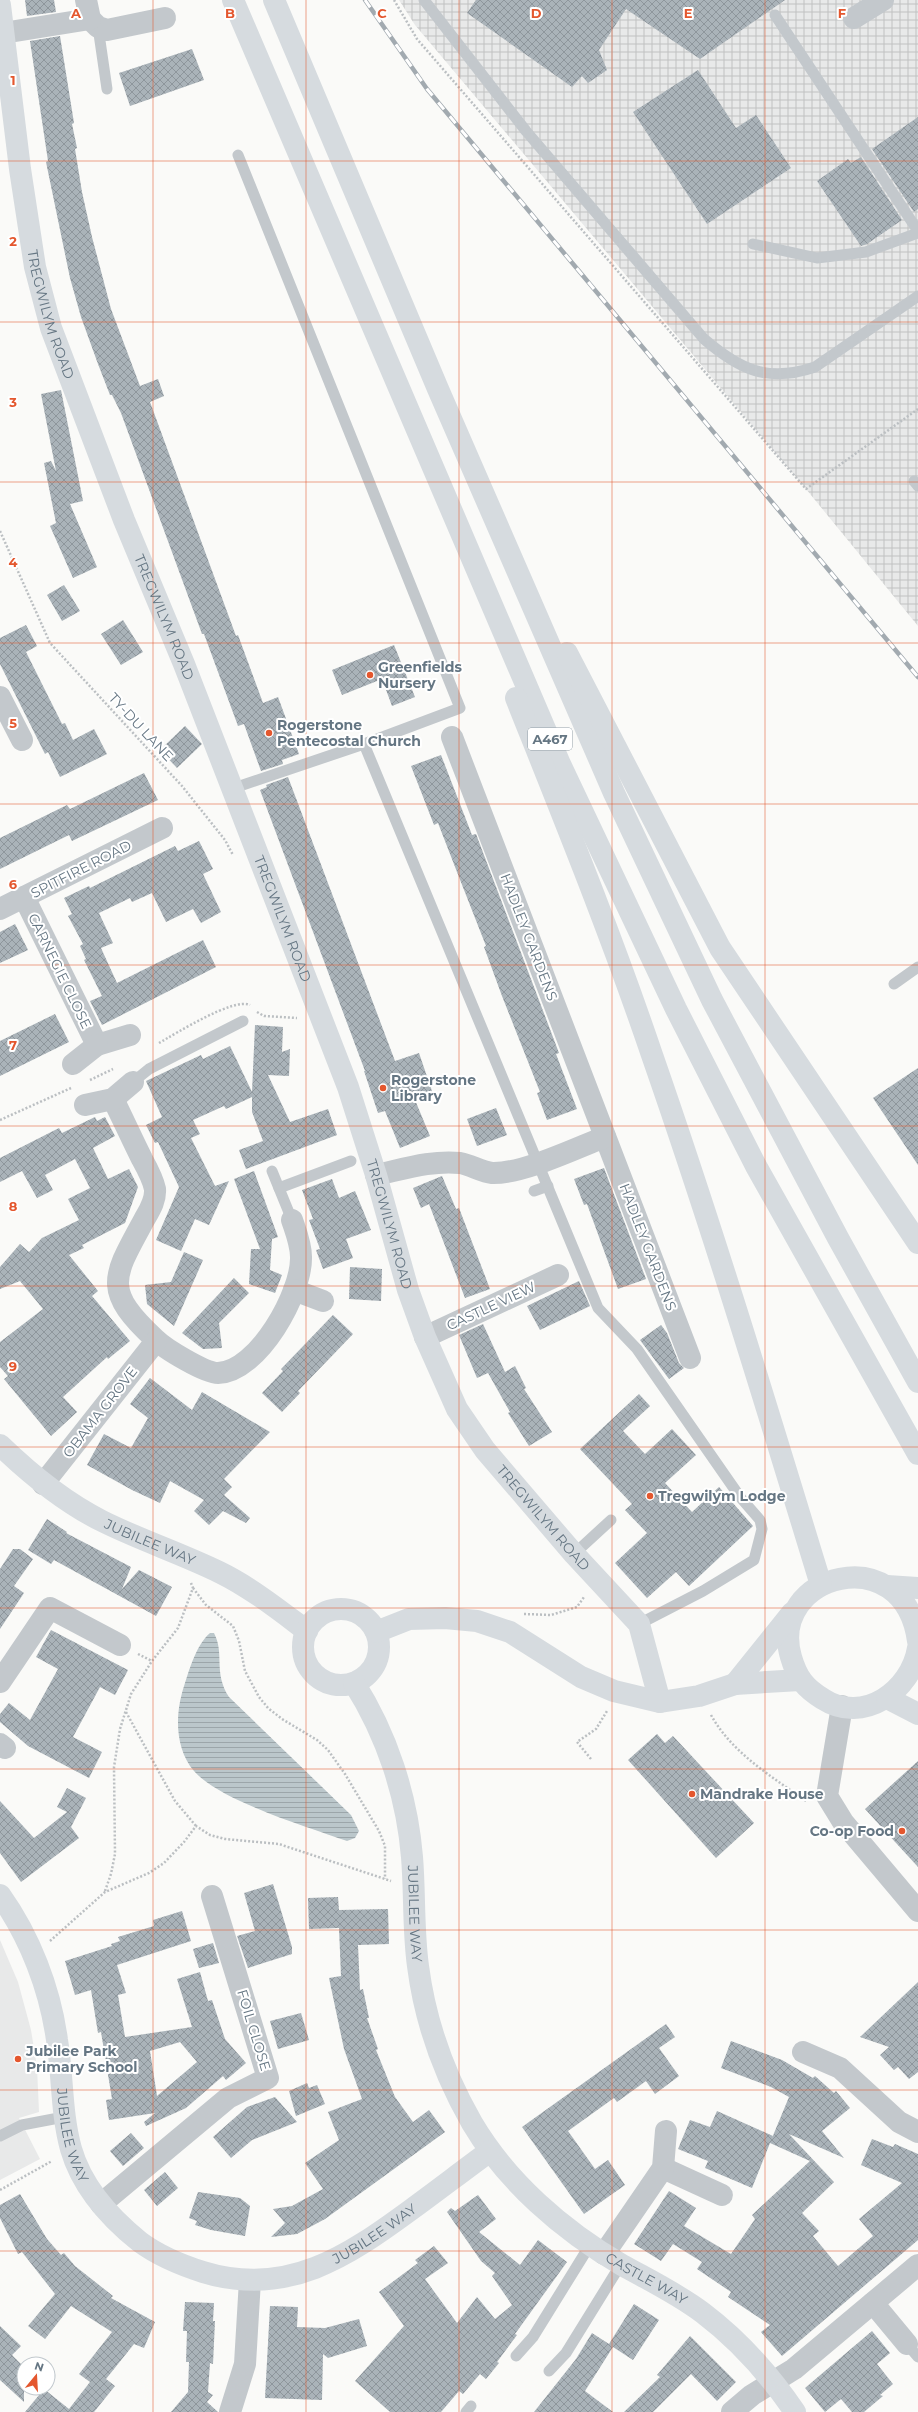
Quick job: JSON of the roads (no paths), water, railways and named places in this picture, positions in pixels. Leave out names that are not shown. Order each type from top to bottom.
[{"type":"main road","name":"A467","points":[[233,0],[338,240],[350,273],[560,764],[676,1009],[756,1166],[918,1454]]},
{"type":"main road","name":"A467","points":[[274,0],[614,793],[712,1000],[838,1238],[918,1382]]},
{"type":"main road","name":"TREGWILYM ROAD","points":[[0,5],[35,267],[51,328],[121,513],[184,664],[348,1087],[376,1175],[408,1290],[425,1337],[457,1409],[477,1438],[524,1497],[639,1624],[660,1702]]},
{"type":"main road","points":[[350,273],[594,895],[652,1052],[706,1214],[821,1585]]},
{"type":"main road","points":[[485,494],[720,948],[918,1243]]},
{"type":"main road","name":"JUBILEE WAY","points":[[0,1445],[43,1484],[100,1520],[220,1572],[265,1600],[307,1631]]},
{"type":"main road","points":[[735,1684],[803,1600],[821,1585],[846,1577],[869,1578],[887,1586],[904,1601],[915,1622],[918,1651],[907,1679],[887,1698],[862,1707],[842,1706],[829,1703],[809,1691],[796,1673],[788,1646],[792,1618],[803,1600]]},
{"type":"main road","points":[[887,1586],[918,1588]]},
{"type":"main road","points":[[342,1609],[356,1612],[368,1620],[376,1632],[379,1648],[376,1662],[367,1675],[354,1683],[339,1685],[325,1682],[313,1672],[305,1660],[303,1645],[307,1631],[315,1619],[328,1611],[342,1609]]},
{"type":"main road","points":[[376,1632],[409,1620],[445,1618],[477,1621],[510,1632],[581,1677],[614,1691],[660,1702],[699,1696],[735,1684],[800,1680]]},
{"type":"main road","name":"JUBILEE WAY","points":[[0,1895],[20,1928],[46,1990],[57,2040],[64,2117],[72,2151],[85,2180],[101,2204],[123,2228],[150,2249],[181,2265],[215,2276],[250,2280],[296,2274],[341,2258],[368,2242],[490,2151],[459,2099],[439,2052],[428,2019],[417,1964],[412,1857],[402,1797],[382,1734],[368,1705],[354,1683]]},
{"type":"main road","points":[[887,1698],[918,1714]]},
{"type":"main road","name":"CASTLE WAY","points":[[490,2151],[541,2206],[605,2255],[672,2292],[702,2312],[730,2335],[774,2382],[795,2412]]},
{"type":"street","points":[[854,18],[883,0]]},
{"type":"street","points":[[3,33],[91,15],[107,30],[165,18]]},
{"type":"street","points":[[2,706],[22,740]]},
{"type":"street","name":"HADLEY GARDENS","points":[[452,737],[690,1358]]},
{"type":"street","name":"SPITFIRE ROAD","points":[[0,909],[162,828]]},
{"type":"street","name":"CARNEGIE CLOSE","points":[[24,897],[97,1045]]},
{"type":"street","name":"CARNEGIE CLOSE","points":[[73,1064],[97,1045],[130,1035]]},
{"type":"street","points":[[84,1105],[113,1099],[133,1082]]},
{"type":"street","points":[[113,1099],[155,1190],[151,1208],[121,1262],[117,1284],[120,1296],[126,1307],[156,1341],[205,1370],[217,1373],[229,1371],[240,1366],[269,1335],[288,1306],[294,1290],[301,1258],[300,1243],[292,1220]]},
{"type":"street","points":[[376,1175],[433,1163],[461,1163],[492,1173],[538,1163],[605,1137]]},
{"type":"street","name":"CASTLE VIEW","points":[[425,1337],[558,1275]]},
{"type":"street","points":[[294,1290],[323,1301]]},
{"type":"street","name":"OBAMA GROVE","points":[[43,1484],[156,1341]]},
{"type":"street","points":[[0,1682],[50,1608],[120,1645]]},
{"type":"street","points":[[842,1706],[827,1796],[843,1822],[918,1911]]},
{"type":"street","name":"FOIL CLOSE","points":[[101,2204],[228,2098],[268,2078],[212,1896]]},
{"type":"street","points":[[803,2052],[840,2068],[898,2122],[918,2132]]},
{"type":"street","points":[[605,2255],[663,2168],[663,2148],[666,2131]]},
{"type":"street","points":[[663,2168],[722,2195]]},
{"type":"street","points":[[732,2412],[752,2395],[794,2369],[918,2265]]},
{"type":"street","points":[[230,2412],[245,2364],[250,2280]]},
{"type":"street","points":[[873,2303],[913,2350]]},
{"type":"lane","points":[[424,0],[526,130],[704,339],[720,353],[758,373],[798,373],[815,367],[918,296]]},
{"type":"lane","points":[[91,15],[107,89]]},
{"type":"lane","points":[[753,244],[817,258],[866,252],[918,232],[775,15]]},
{"type":"lane","points":[[231,788],[364,744],[460,708],[238,155]]},
{"type":"lane","points":[[364,744],[598,1308],[637,1349],[740,1497],[760,1520],[762,1529],[754,1560],[703,1591],[639,1624]]},
{"type":"lane","points":[[894,984],[918,967]]},
{"type":"lane","points":[[133,1082],[149,1069],[243,1021]]},
{"type":"lane","points":[[279,1188],[351,1161]]},
{"type":"lane","points":[[272,1171],[292,1220]]},
{"type":"lane","points":[[534,1191],[548,1186]]},
{"type":"lane","points":[[574,1554],[611,1520]]},
{"type":"lane","points":[[0,2136],[22,2125],[64,2117]]},
{"type":"lane","points":[[516,2356],[605,2255]]},
{"type":"lane","points":[[549,2372],[566,2353],[605,2255]]},
{"type":"railway","points":[[365,0],[427,89],[918,677]]},
{"type":"place","name":"Greenfields Nursery","points":[[370,675]]},
{"type":"place","name":"Rogerstone Pentecostal Church","points":[[269,733]]},
{"type":"place","name":"Rogerstone Library","points":[[383,1088]]},
{"type":"place","name":"Tregwilym Lodge","points":[[650,1496]]},
{"type":"place","name":"Mandrake House","points":[[692,1794]]},
{"type":"place","name":"Co-op Food","points":[[902,1831]]},
{"type":"place","name":"Jubilee Park Primary School","points":[[18,2059]]}]
